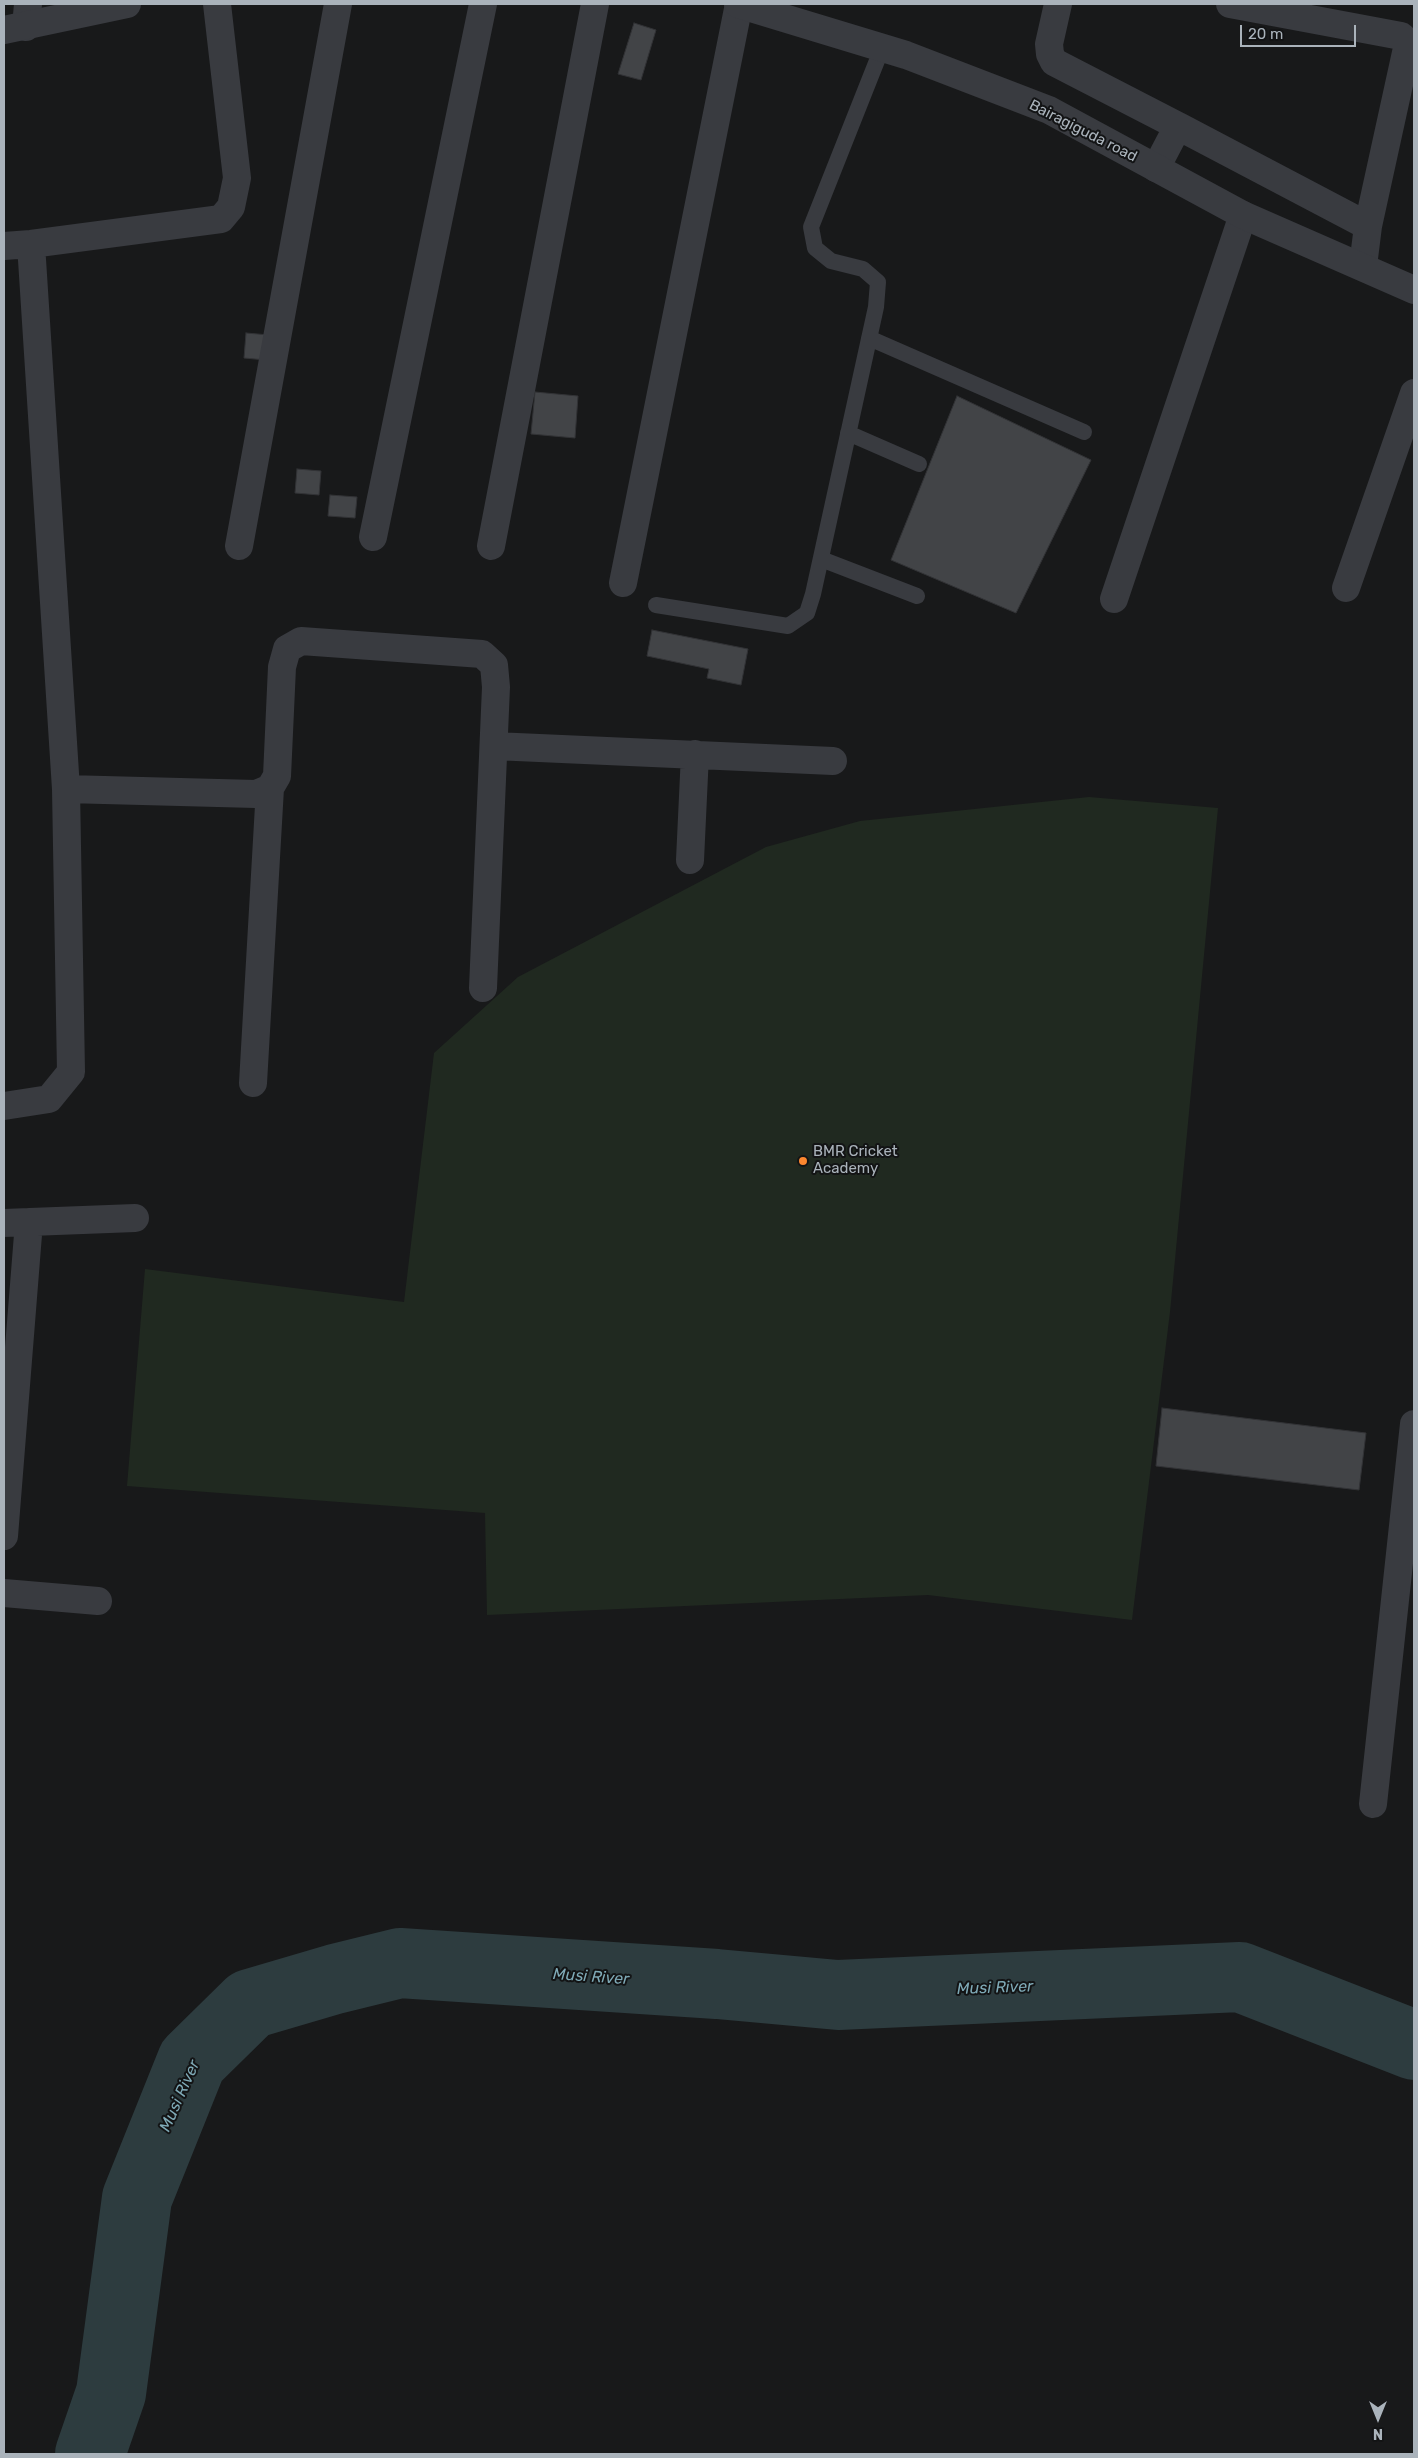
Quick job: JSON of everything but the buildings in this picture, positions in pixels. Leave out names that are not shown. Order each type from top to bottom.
[{"type":"street","points":[[19,20],[127,4]]},
{"type":"street","points":[[4,246],[221,219],[230,207],[237,178],[218,4]]},
{"type":"street","points":[[239,546],[338,4]]},
{"type":"street","points":[[373,537],[483,4]]},
{"type":"street","points":[[492,546],[595,4]]},
{"type":"street","points":[[623,583],[739,4]]},
{"type":"street","name":"Bairagiguda road","points":[[739,4],[906,55],[1049,110],[1243,215],[1414,290]]},
{"type":"street","points":[[1058,4],[1049,44],[1050,54],[1054,62],[1368,226]]},
{"type":"street","points":[[1230,4],[1400,36],[1407,42],[1368,226],[1363,266]]},
{"type":"street","points":[[1156,168],[1178,126]]},
{"type":"street","points":[[1114,599],[1243,215]]},
{"type":"street","points":[[4,1106],[49,1099],[70,1072],[66,789],[31,244]]},
{"type":"street","points":[[1346,588],[1414,393]]},
{"type":"street","points":[[253,1083],[270,788],[277,776],[282,667],[287,649],[301,641],[482,654],[494,665],[496,686],[484,988]]},
{"type":"street","points":[[494,746],[833,761]]},
{"type":"street","points":[[690,860],[695,754]]},
{"type":"street","points":[[66,789],[256,794],[270,788]]},
{"type":"street","points":[[4,1536],[16,1223],[134,1218]]},
{"type":"street","points":[[1373,1804],[1414,1426]]},
{"type":"street","points":[[4,1593],[98,1601]]},
{"type":"lane","points":[[656,605],[788,626],[807,614],[821,559],[876,307],[878,282],[863,269],[831,261],[815,248],[811,227],[882,48]]},
{"type":"lane","points":[[869,338],[1084,432]]},
{"type":"lane","points":[[848,433],[919,464]]},
{"type":"lane","points":[[821,559],[917,596]]},
{"type":"shaded area","name":"BMR Cricket Academy","points":[[1089,797],[1218,808],[1170,1312],[1132,1620],[928,1595],[487,1615],[485,1513],[127,1486],[145,1269],[404,1302],[434,1053],[518,977],[766,847],[860,821]]},
{"type":"waterway","name":"Musi River","points":[[90,2454],[111,2393],[137,2198],[192,2061],[250,2004],[335,1979],[400,1963],[717,1984],[838,1995],[1240,1977],[1414,2045]]},
{"type":"place","name":"BMR Cricket Academy","points":[[803,1161]]}]
